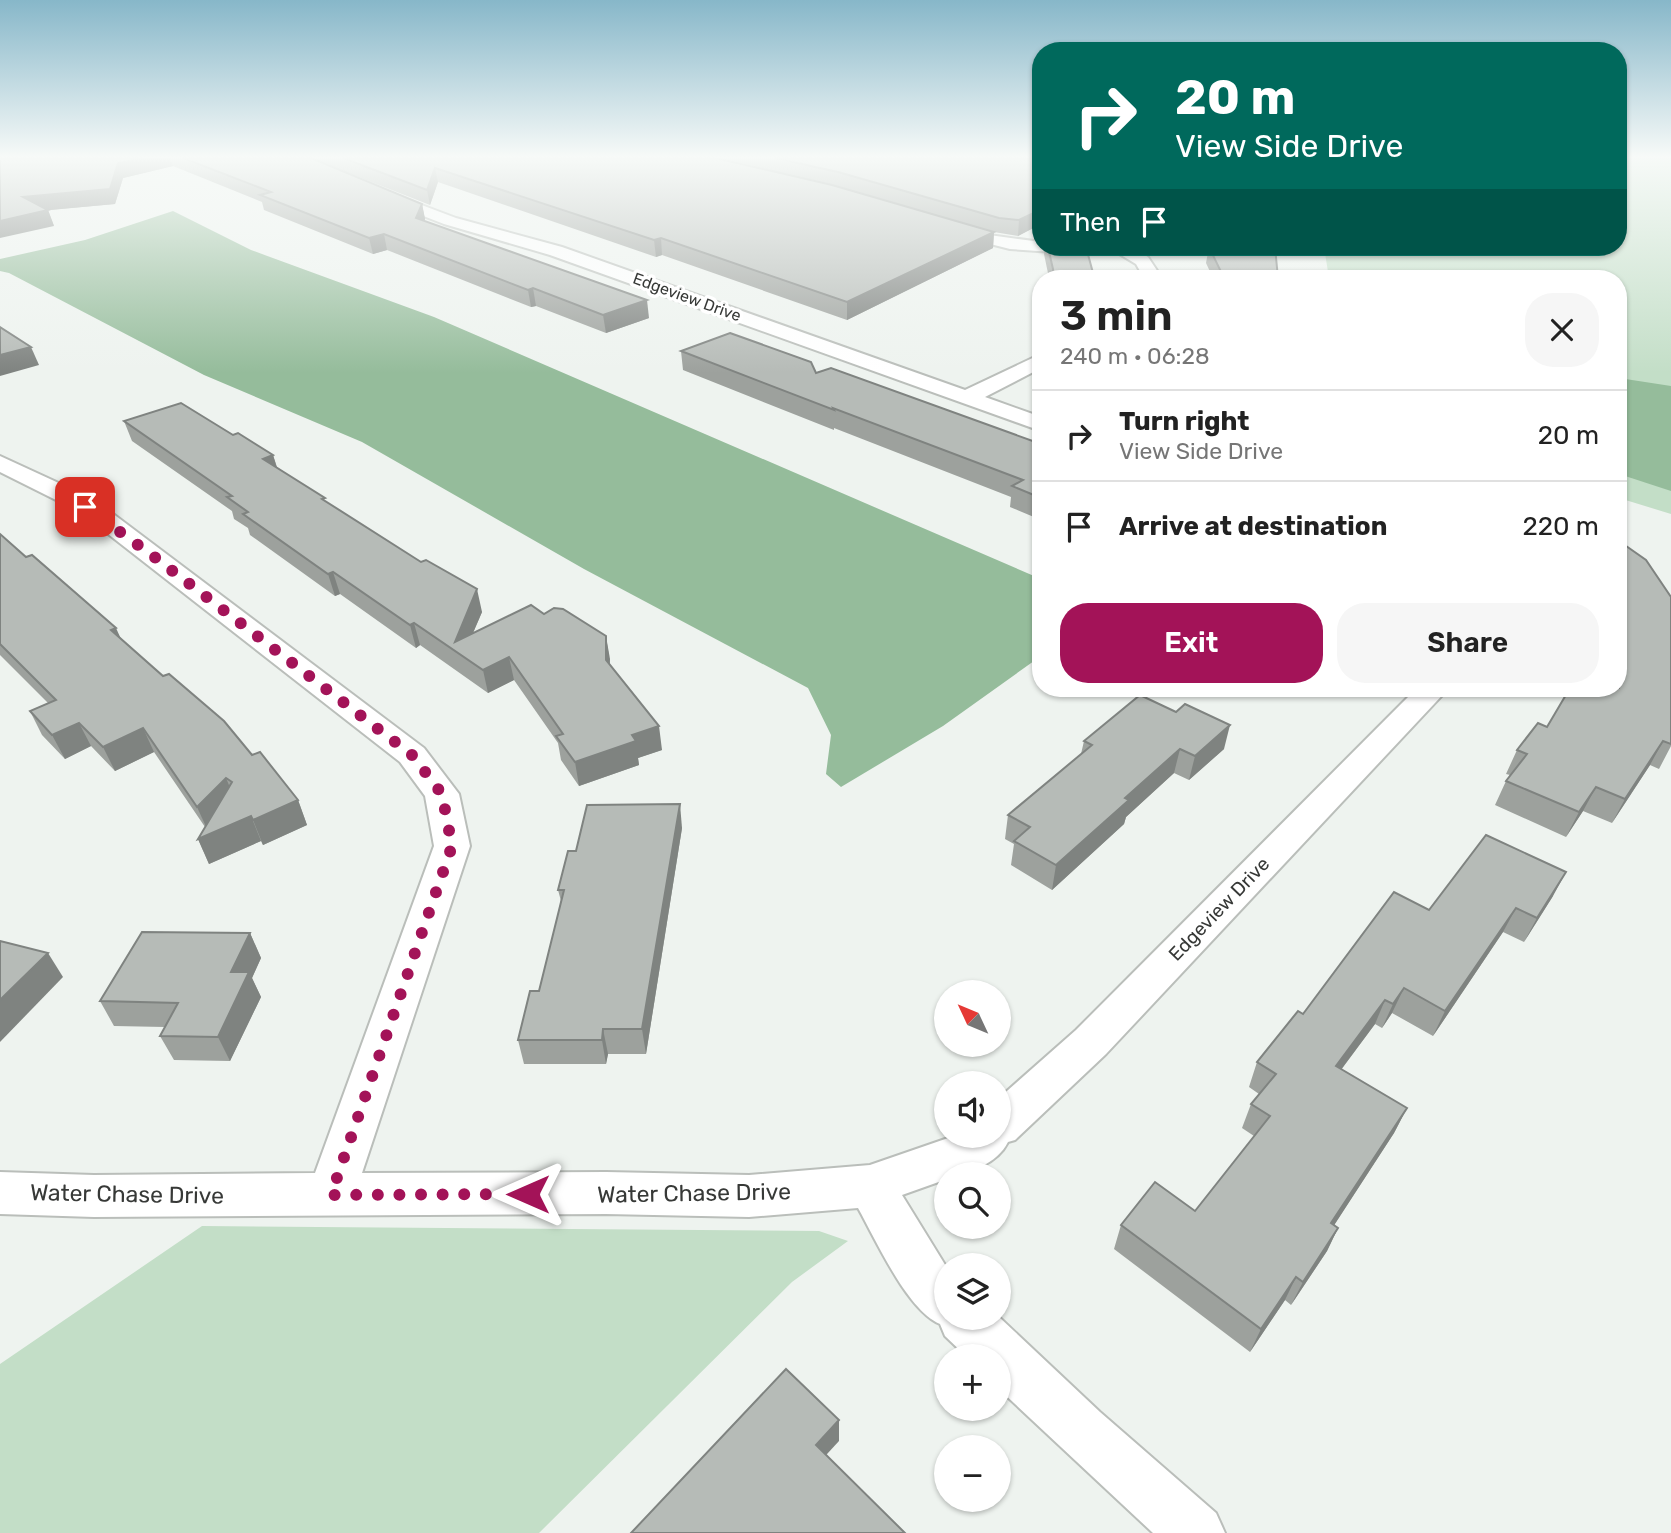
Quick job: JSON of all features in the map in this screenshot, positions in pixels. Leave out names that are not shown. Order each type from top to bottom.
[{"type":"street","name":"Edgeview Drive","points":[[480,230],[556,251],[1032,421]]},
{"type":"street","points":[[953,230],[978,238],[1032,246]]},
{"type":"street","points":[[1133,256],[1142,261],[1148,270]]},
{"type":"street","points":[[967,397],[1032,364]]},
{"type":"street","points":[[0,463],[67,496],[103,518],[412,755],[442,794],[452,846],[331,1195]]},
{"type":"street","name":"Edgeview Drive","points":[[1011,1115],[1091,1042],[1425,697]]},
{"type":"street","points":[[934,1290],[870,1186],[975,1148]]},
{"type":"street","name":"Water Chase Drive","points":[[0,1193],[94,1196],[749,1196],[870,1186]]},
{"type":"street","points":[[976,1330],[1081,1431],[1196,1533]]},
{"type":"shaded area","points":[[117,230],[210,230],[251,250],[434,317],[1032,575],[1032,662],[943,726],[841,787],[826,774],[831,735],[808,688],[584,569],[362,442],[204,375],[9,273],[0,271],[0,259],[85,240]]},
{"type":"shaded area","points":[[1627,230],[1671,230],[1671,514],[1627,500],[1627,270],[1328,270],[1325,256],[1627,256]]},
{"type":"shaded area","points":[[1627,379],[1671,386],[1671,491],[1627,477]]},
{"type":"shaded area","points":[[202,1226],[819,1231],[848,1241],[792,1282],[539,1533],[0,1533],[0,1364]]},
{"type":"building","points":[[348,230],[449,230],[647,300],[603,315],[533,288],[528,290],[384,234],[369,238]]},
{"type":"building","points":[[622,230],[986,230],[994,232],[847,302],[661,238],[654,240]]},
{"type":"building","points":[[1050,256],[1088,256],[1092,270],[1053,270]]},
{"type":"building","points":[[1213,256],[1276,256],[1277,270],[1220,270]]},
{"type":"building","points":[[0,327],[31,347],[0,355]]},
{"type":"building","points":[[730,333],[811,362],[816,373],[831,368],[1032,441],[1032,494],[1012,486],[1023,480],[681,351]]},
{"type":"building","points":[[181,403],[233,435],[238,433],[273,455],[263,459],[421,562],[426,560],[477,589],[455,642],[531,605],[544,614],[554,608],[563,609],[606,636],[606,660],[659,726],[632,735],[636,741],[575,762],[556,736],[563,734],[509,657],[483,670],[414,623],[410,625],[333,572],[328,574],[243,514],[248,512],[227,497],[232,496],[124,421]]},
{"type":"building","points":[[0,534],[26,557],[32,555],[116,628],[111,630],[163,676],[169,674],[224,721],[252,755],[260,752],[298,800],[253,820],[251,816],[198,839],[232,782],[226,778],[197,807],[143,728],[103,747],[79,723],[52,735],[30,711],[56,700],[0,644]]},
{"type":"building","points":[[1627,547],[1646,560],[1671,597],[1671,744],[1663,741],[1625,799],[1596,787],[1579,812],[1506,781],[1527,754],[1517,750],[1538,723],[1547,727],[1565,697],[1627,697]]},
{"type":"building","points":[[1138,697],[1144,697],[1176,712],[1185,704],[1230,725],[1195,756],[1180,749],[1125,798],[1129,800],[1056,865],[1014,841],[1030,827],[1008,815],[1092,745],[1084,741]]},
{"type":"building","points":[[680,804],[642,1029],[603,1029],[602,1040],[518,1040],[530,991],[539,991],[564,890],[558,890],[568,851],[576,851],[587,805]]},
{"type":"building","points":[[1486,835],[1566,872],[1537,918],[1516,908],[1445,1011],[1404,988],[1393,1004],[1385,1000],[1336,1066],[1407,1108],[1331,1223],[1338,1228],[1303,1282],[1296,1277],[1261,1329],[1121,1225],[1155,1182],[1195,1211],[1270,1116],[1251,1104],[1276,1074],[1257,1062],[1298,1011],[1303,1014],[1394,892],[1429,910]]},
{"type":"building","points":[[142,932],[250,933],[231,972],[249,972],[218,1037],[160,1036],[178,1003],[100,1001]]},
{"type":"building","points":[[0,941],[48,953],[0,1000]]},
{"type":"building","points":[[786,1369],[839,1420],[816,1445],[905,1533],[631,1533]]},
{"type":"route","points":[[85,507],[148,552],[412,755],[442,794],[452,846],[331,1195],[528,1194]]}]
